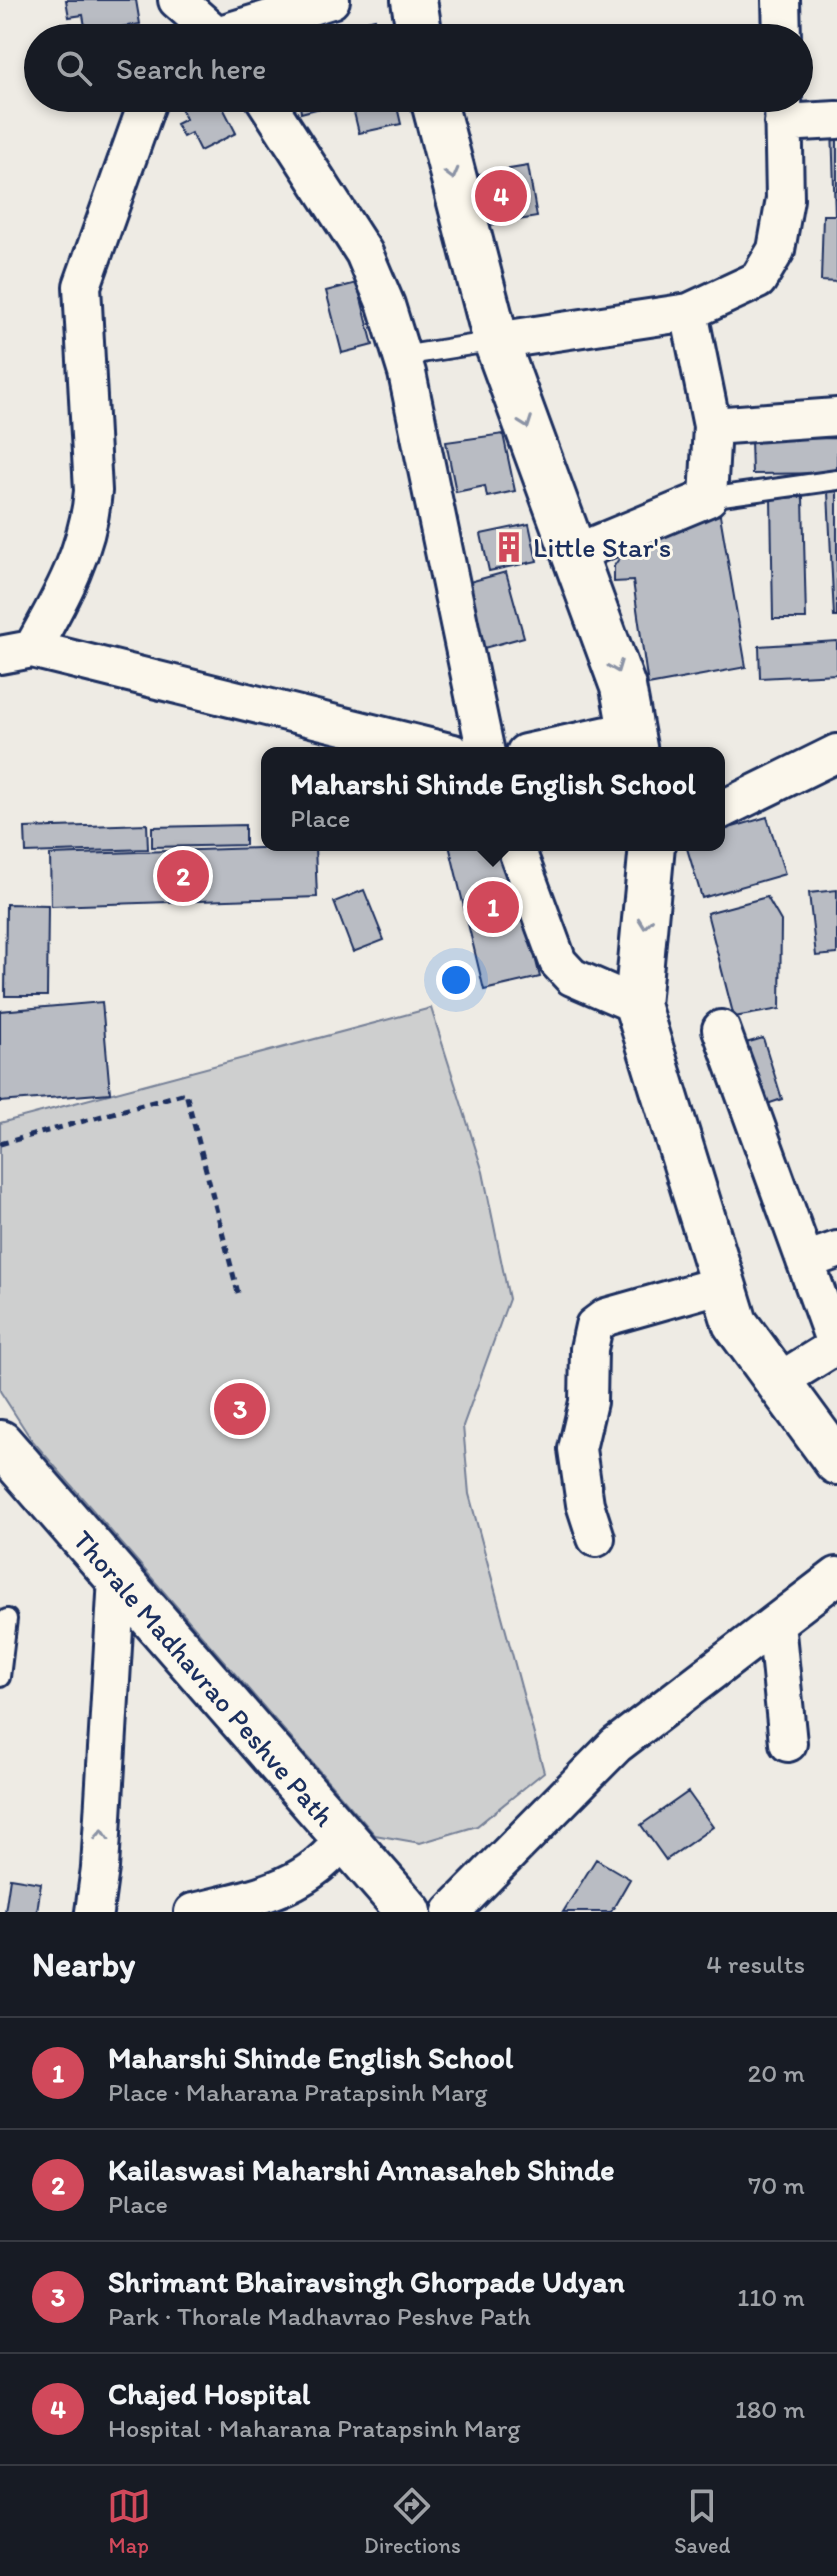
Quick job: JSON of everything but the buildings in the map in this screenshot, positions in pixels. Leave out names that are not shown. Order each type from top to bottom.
[{"type":"street","points":[[256,24],[331,0]]},
{"type":"street","points":[[414,0],[418,24]]},
{"type":"street","points":[[781,0],[782,24]]},
{"type":"street","points":[[177,15],[195,24]]},
{"type":"street","points":[[144,112],[82,286],[93,491],[91,518],[75,573],[16,652],[427,747]]},
{"type":"street","points":[[273,112],[364,253],[402,356],[485,747]]},
{"type":"street","points":[[437,112],[496,341],[623,687],[633,741],[579,747]]},
{"type":"street","points":[[496,341],[689,312],[758,280],[776,250],[785,199],[783,112]]},
{"type":"street","points":[[794,112],[837,120]]},
{"type":"street","points":[[573,554],[708,498],[712,426],[689,312]]},
{"type":"street","points":[[712,426],[837,417]]},
{"type":"street","points":[[725,808],[837,753]]},
{"type":"street","points":[[517,851],[558,962],[572,977],[637,1005]]},
{"type":"street","points":[[651,851],[637,1005],[735,1323],[776,1383],[837,1462]]},
{"type":"street","points":[[721,1029],[821,1255],[836,1346],[776,1383]]},
{"type":"street","points":[[596,1538],[582,1491],[577,1449],[588,1402],[589,1349],[594,1326],[606,1317],[723,1284]]},
{"type":"street","name":"Thorale Madhavrao Peshve Path","points":[[0,1443],[409,1912]]},
{"type":"street","points":[[451,1912],[616,1745],[837,1576]]},
{"type":"street","points":[[94,1912],[100,1868],[117,1578]]},
{"type":"street","points":[[776,1623],[788,1743]]},
{"type":"street","points":[[193,1912],[248,1899],[300,1880],[328,1861],[344,1837]]},
{"type":"lane","points":[[402,356],[496,341]]},
{"type":"lane","points":[[708,498],[837,480]]},
{"type":"lane","points":[[0,1677],[7,1619]]},
{"type":"path","points":[[0,1144],[186,1093],[238,1293]]},
{"type":"shaded area","points":[[431,1008],[483,1172],[509,1299],[463,1426],[469,1494],[544,1772],[477,1826],[420,1843],[375,1835],[31,1439],[0,1391],[0,1123]]},
{"type":"place","name":"Chajed Hospital","points":[[501,196]]},
{"type":"place","name":"Little Star's","points":[[509,547]]},
{"type":"place","name":"Kailaswasi Maharshi Annasaheb Shinde","points":[[183,876]]},
{"type":"place","name":"Maharshi Shinde English School","points":[[493,907]]},
{"type":"place","name":"Shrimant Bhairavsingh Ghorpade Udyan","points":[[240,1409]]}]
